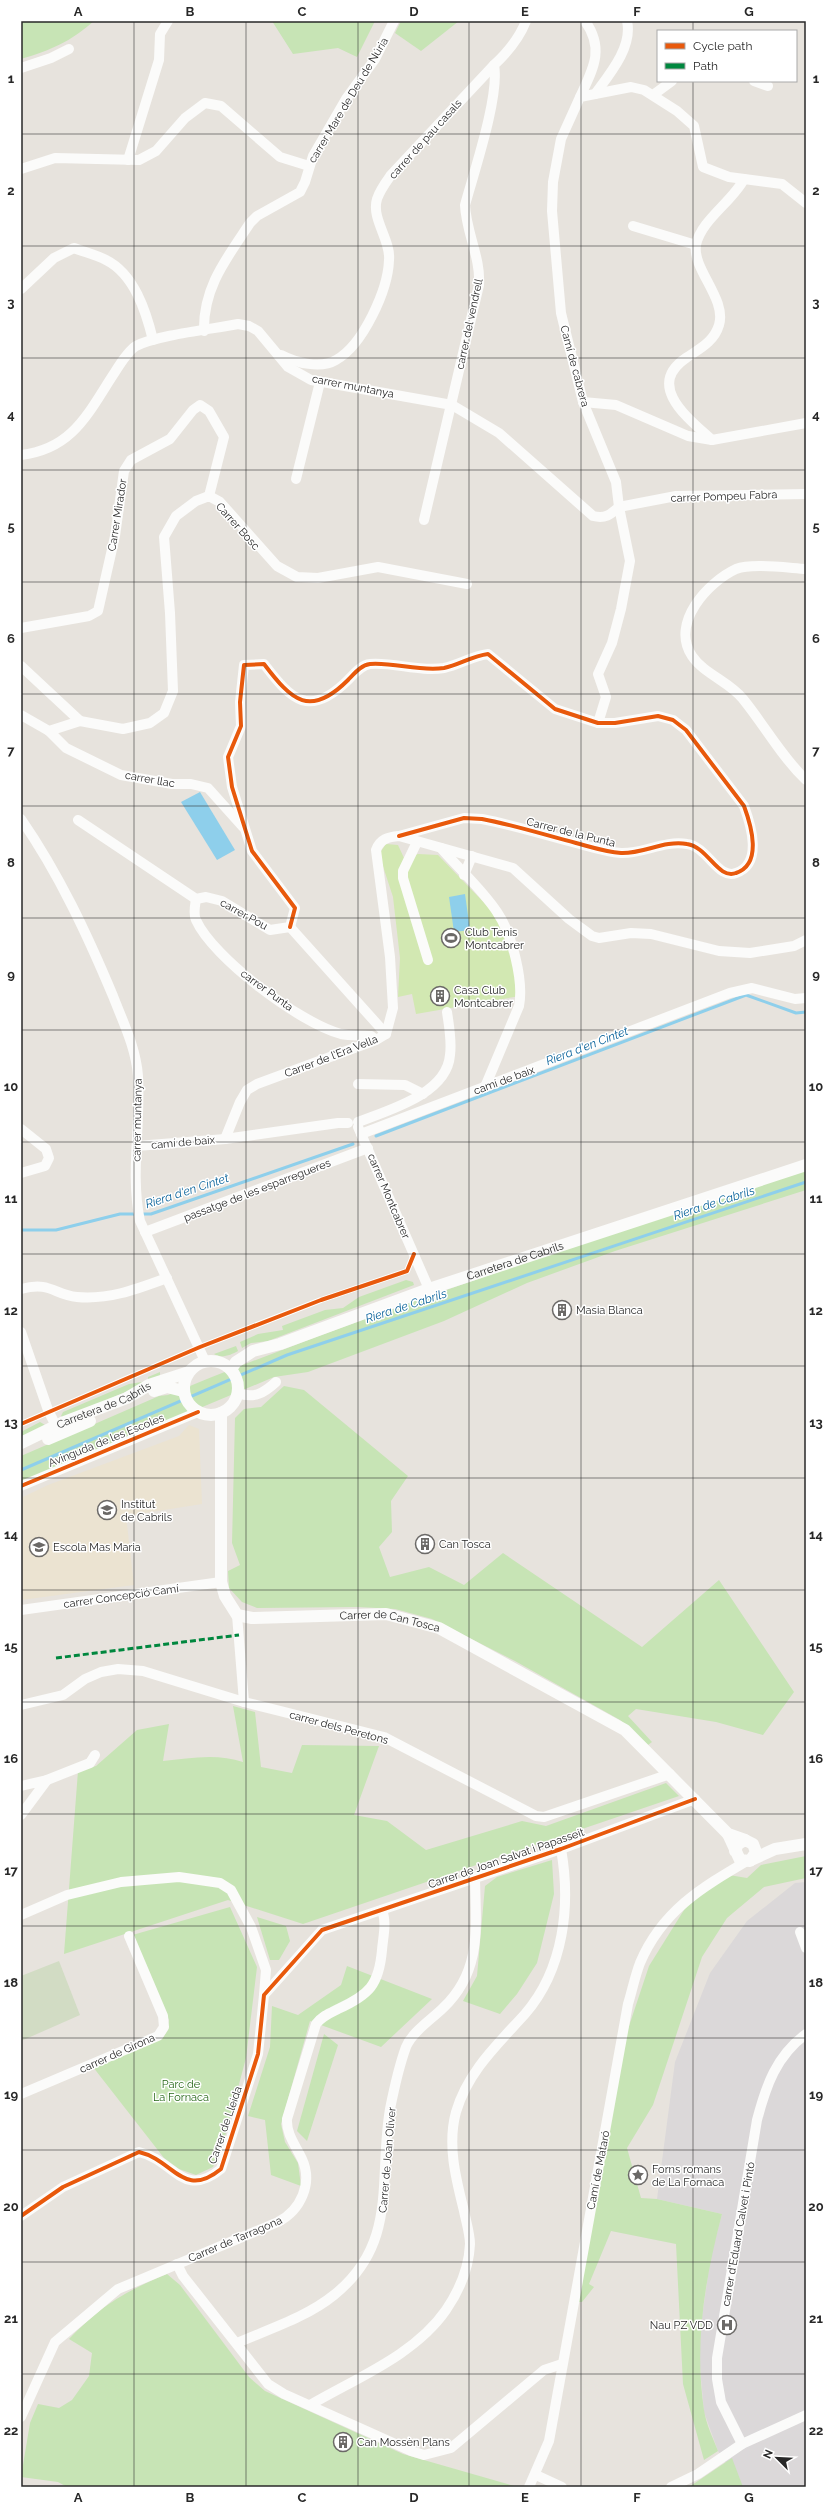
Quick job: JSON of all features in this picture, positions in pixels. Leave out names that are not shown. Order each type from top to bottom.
[{"type":"street","points":[[128,160],[159,60],[160,34],[168,21]]},
{"type":"street","name":"carrer Mare de Deu de Núria","points":[[204,331],[206,300],[215,277],[250,223],[257,216],[300,192],[306,182],[308,166],[346,99],[375,59],[394,21]]},
{"type":"street","points":[[494,65],[508,51],[521,34],[526,21]]},
{"type":"street","points":[[580,98],[597,56],[595,41],[585,21]]},
{"type":"street","points":[[595,94],[618,64],[625,44],[627,21]]},
{"type":"street","points":[[21,68],[51,58],[69,49]]},
{"type":"street","name":"carrer de pau casals","points":[[279,354],[290,360],[322,365],[336,360],[345,353],[364,330],[376,309],[389,260],[376,207],[381,190],[390,175],[494,65]]},
{"type":"street","name":"carrer del vendrell","points":[[424,520],[479,286],[478,267],[466,219],[465,205],[497,77],[494,65]]},
{"type":"street","points":[[653,95],[671,82]]},
{"type":"street","points":[[757,82],[768,86]]},
{"type":"street","points":[[580,98],[631,87],[644,90],[677,111],[694,126],[703,167],[713,172],[744,180],[782,184],[806,203]]},
{"type":"street","name":"Camí de cabrera","points":[[580,98],[561,139],[553,182],[552,211],[561,313],[583,402],[616,482],[619,507],[630,561],[622,609],[612,644],[598,674],[606,697],[598,723]]},
{"type":"street","points":[[21,169],[54,158],[139,160],[156,152],[185,118],[205,103],[221,106],[280,157],[308,166]]},
{"type":"street","points":[[712,440],[688,419],[676,402],[667,382],[670,373],[677,366],[710,341],[719,325],[719,310],[697,256],[696,245],[703,230],[744,180]]},
{"type":"street","points":[[633,226],[696,245]]},
{"type":"street","points":[[21,289],[54,258],[74,248],[106,260],[126,275],[146,313],[153,340]]},
{"type":"street","name":"carrer muntanya","points":[[21,456],[35,454],[71,434],[89,413],[121,363],[135,346],[153,340],[238,324],[249,326],[262,334],[288,367],[311,380],[452,404],[499,433],[593,516],[602,518],[610,515],[619,507]]},
{"type":"street","points":[[296,479],[320,382]]},
{"type":"street","points":[[583,402],[616,405],[688,436],[712,440],[806,423]]},
{"type":"street","name":"Carrer Mirador","points":[[21,628],[89,616],[98,610],[115,536],[124,471],[131,460],[170,439],[193,410],[200,405],[209,411],[224,437],[209,496]]},
{"type":"street","name":"carrer Pompeu Fabra","points":[[619,507],[676,496],[806,494]]},
{"type":"street","name":"Carrer Bosc","points":[[80,721],[123,729],[150,723],[164,713],[172,691],[170,613],[164,537],[176,516],[196,501],[209,496],[220,502],[259,549],[277,566],[297,577],[318,578],[378,567],[467,584]]},
{"type":"street","points":[[806,569],[751,567],[737,569],[714,585],[698,599],[689,616],[686,631],[687,646],[692,656],[742,697],[792,767],[806,780]]},
{"type":"street","name":"Carrer de la Punta","points":[[290,927],[296,908],[252,851],[232,786],[228,758],[241,726],[240,702],[244,665],[264,664],[288,692],[303,701],[318,702],[332,695],[354,674],[369,664],[443,668],[476,656],[488,654],[554,710],[598,723],[615,723],[658,716],[673,720],[686,730],[744,806],[749,819],[753,845],[748,863],[736,874],[727,874],[720,870],[704,851],[688,844],[678,843],[620,853],[482,819],[464,818],[394,836]]},
{"type":"street","points":[[21,666],[80,721],[49,731],[21,716]]},
{"type":"street","name":"carrer llac","points":[[49,731],[66,748],[121,774],[172,784],[191,784],[208,788],[245,830]]},
{"type":"street","name":"carrer muntanya","points":[[21,819],[55,872],[94,950],[131,1041],[138,1076],[135,1200],[145,1232],[205,1361]]},
{"type":"street","points":[[78,820],[196,899]]},
{"type":"street","points":[[394,836],[513,868],[570,919],[592,936],[599,938],[631,933],[651,934],[719,951],[750,953],[794,946],[806,940]]},
{"type":"street","name":"Carrer de l'Era Vella","points":[[225,1139],[247,1090],[257,1084],[376,1040],[386,1034],[393,1008],[383,891],[376,866],[376,850],[381,841],[394,836]]},
{"type":"street","points":[[417,842],[403,871],[403,878],[428,960]]},
{"type":"street","points":[[440,848],[498,913],[514,952],[521,995],[519,1006],[486,1087]]},
{"type":"street","points":[[464,875],[472,856]]},
{"type":"street","name":"carrer Pou","points":[[196,899],[206,897],[222,901],[270,930],[290,927]]},
{"type":"street","name":"carrer Punta","points":[[196,899],[195,919],[207,940],[250,980],[319,1025],[341,1034],[371,1036],[376,1040]]},
{"type":"street","points":[[290,927],[386,1034]]},
{"type":"street","name":"camí de baix","points":[[137,1146],[225,1139],[338,1122],[356,1126],[486,1087],[740,990],[752,988],[795,999],[806,998]]},
{"type":"street","points":[[356,1126],[423,1094],[439,1082],[450,1056],[447,1012]]},
{"type":"street","points":[[358,1084],[405,1085],[423,1094]]},
{"type":"street","name":"carrer Montcabrer","points":[[356,1126],[368,1148],[429,1289]]},
{"type":"street","points":[[21,1128],[46,1149],[48,1158],[45,1166],[21,1174]]},
{"type":"street","name":"passatge de les esparregueres","points":[[145,1232],[368,1148]]},
{"type":"street","name":"Carretera de Cabrils","points":[[231,1369],[236,1362],[253,1351],[287,1341],[429,1289],[806,1165]]},
{"type":"street","points":[[21,1289],[45,1287],[75,1297],[94,1299],[126,1293],[167,1278]]},
{"type":"street","points":[[21,1332],[48,1410],[56,1426]]},
{"type":"street","points":[[205,1361],[219,1361],[231,1369],[238,1384],[238,1393],[229,1408],[221,1413],[206,1415],[191,1407],[183,1391],[189,1372],[197,1364],[205,1361]]},
{"type":"street","name":"Carretera de Cabrils","points":[[21,1444],[56,1426],[127,1398],[149,1385],[189,1372]]},
{"type":"street","points":[[238,1393],[246,1396],[256,1395],[266,1392],[276,1382]]},
{"type":"street","name":"Carretera de Cabrils","points":[[21,1452],[156,1390],[167,1387],[183,1391]]},
{"type":"street","name":"Avinguda de les Escoles","points":[[21,1486],[198,1412]]},
{"type":"street","points":[[221,1413],[221,1582],[224,1596],[237,1615],[244,1702]]},
{"type":"street","name":"carrer Concepció Camí","points":[[21,1610],[221,1582]]},
{"type":"street","name":"Carrer de Can Tosca","points":[[237,1615],[252,1618],[386,1614],[439,1628],[625,1730],[695,1799]]},
{"type":"street","name":"carrer dels Peretons","points":[[21,1705],[63,1695],[85,1679],[101,1672],[118,1669],[143,1671],[244,1702],[384,1737],[536,1816],[544,1817],[670,1774]]},
{"type":"street","points":[[21,1786],[47,1780],[90,1763],[95,1755]]},
{"type":"street","points":[[21,1815],[47,1780]]},
{"type":"street","points":[[695,1799],[728,1834],[742,1857]]},
{"type":"street","name":"Carrer de Joan Salvat i Papasseit","points":[[264,1995],[322,1930],[561,1849],[695,1799]]},
{"type":"street","points":[[728,1834],[749,1842],[775,1849]]},
{"type":"street","points":[[742,1857],[756,1852],[749,1842]]},
{"type":"street","points":[[742,1857],[738,1844],[749,1842]]},
{"type":"street","points":[[742,1857],[775,1849],[806,1844]]},
{"type":"street","points":[[310,2405],[392,2358],[424,2335],[446,2310],[464,2276],[470,2243],[452,2160],[456,2114],[461,2098],[481,2061],[533,2003],[554,1963],[559,1946],[565,1906],[565,1873],[561,1849]]},
{"type":"street","name":"Camí de Mataró","points":[[529,2487],[536,2476],[549,2441],[628,2004],[640,1963],[662,1924],[686,1899],[716,1880],[742,1857]]},
{"type":"street","name":"Carrer de Lleida","points":[[21,1915],[67,1896],[121,1882],[179,1877],[220,1883],[231,1890],[251,1927],[266,1970],[258,2054],[221,2169],[211,2177],[200,2181],[188,2181],[150,2154],[139,2152],[63,2187],[21,2216]]},
{"type":"street","name":"Carrer de Joan Oliver","points":[[237,2343],[305,2312],[334,2296],[356,2274],[371,2253],[384,2207],[390,2109],[407,2046],[421,2028],[458,1994],[468,1977],[476,1933],[475,1879]]},
{"type":"street","name":"Carrer de Tarragona","points":[[21,2417],[55,2342],[118,2289],[278,2222],[298,2205],[304,2193],[306,2171],[287,2123],[308,2045],[314,2026],[320,2018],[360,1998],[375,1983],[382,1959],[384,1925],[382,1910]]},
{"type":"street","points":[[800,1932],[806,1948]]},
{"type":"street","name":"carrer de Girona","points":[[21,2094],[158,2036],[164,2027],[163,2016],[129,1936]]},
{"type":"street","name":"carrer d'Eduard Calvet i Pintó","points":[[742,2444],[722,2402],[717,2379],[723,2322],[756,2120],[765,2088],[779,2060],[796,2041],[806,2034]]},
{"type":"street","points":[[177,2264],[183,2276],[268,2384],[284,2394],[411,2452],[424,2455],[451,2448],[544,2370],[562,2364]]},
{"type":"street","points":[[671,2487],[698,2474],[742,2444],[806,2415]]},
{"type":"street","points":[[536,2476],[562,2487]]},
{"type":"shaded area","name":"Institut de Cabrils","points":[[189,1425],[199,1429],[202,1504],[126,1516],[134,1585],[21,1600],[21,1498],[48,1485],[179,1436]]},
{"type":"shaded area","points":[[806,1882],[806,2487],[742,2487],[718,2451],[704,2412],[698,2345],[711,2255],[722,2214],[657,2199],[675,2062],[710,1973],[747,1921],[795,1883]]},
{"type":"green space","points":[[21,21],[94,21],[77,35],[68,40],[42,52],[21,59]]},
{"type":"green space","points":[[272,21],[375,21],[357,57],[338,48],[293,54]]},
{"type":"green space","points":[[401,21],[459,21],[421,51],[395,33]]},
{"type":"green space","name":"Club Tenis Montcabrer","points":[[386,844],[398,845],[404,858],[418,854],[438,855],[495,914],[512,952],[520,996],[416,1014],[412,994],[398,997],[400,958],[393,897],[379,854]]},
{"type":"green space","points":[[806,1170],[806,1190],[615,1251],[527,1283],[444,1321],[308,1372],[274,1377],[21,1483],[21,1456],[159,1396],[168,1395],[326,1333],[485,1276]]},
{"type":"green space","points":[[406,1280],[413,1282],[414,1285],[268,1341],[251,1343],[242,1348],[240,1342],[258,1334],[283,1330],[282,1326],[325,1310],[343,1308],[359,1297]]},
{"type":"green space","points":[[236,1346],[238,1351],[229,1355],[220,1356],[214,1354]]},
{"type":"green space","points":[[160,1372],[160,1377],[63,1419],[61,1416],[63,1412],[129,1384],[148,1381],[148,1377]]},
{"type":"green space","points":[[284,1386],[304,1390],[408,1476],[391,1501],[392,1532],[379,1547],[390,1577],[429,1567],[464,1585],[503,1553],[642,1647],[719,1580],[794,1692],[763,1735],[716,1722],[636,1709],[628,1716],[652,1742],[648,1745],[620,1720],[515,1661],[432,1619],[395,1609],[358,1607],[257,1608],[242,1602],[229,1588],[228,1571],[240,1565],[232,1543],[235,1418],[244,1409],[261,1407]]},
{"type":"green space","points":[[40,1422],[45,1425],[21,1441],[21,1432]]},
{"type":"green space","points":[[233,1706],[255,1712],[261,1767],[292,1773],[302,1745],[379,1746],[354,1815],[387,1821],[426,1850],[522,1821],[546,1826],[666,1783],[679,1796],[303,1924],[228,1900],[64,1954],[78,1771],[96,1766],[137,1730],[169,1724],[163,1761],[214,1757],[233,1759],[243,1762]]},
{"type":"green space","points":[[806,1856],[806,1878],[764,1887],[727,1918],[702,1957],[653,2105],[627,2148],[641,2198],[657,2199],[722,2214],[706,2287],[700,2360],[704,2410],[718,2451],[704,2460],[683,2384],[676,2244],[611,2231],[589,2284],[594,2287],[582,2302],[578,2302],[627,2032],[649,1966],[689,1902],[729,1875],[747,1878],[761,1865]]},
{"type":"green space","points":[[552,1860],[554,1894],[537,1963],[517,1994],[500,2014],[463,2001],[477,1976],[485,1886],[497,1877]]},
{"type":"green space","name":"Parc de La Fornaca","points":[[230,1907],[257,1967],[246,2058],[223,2144],[213,2167],[196,2175],[179,2169],[164,2158],[93,2067],[162,2039],[166,2033],[169,2020],[129,1936]]},
{"type":"green space","points":[[257,1917],[286,1926],[290,1941],[279,1960],[270,1960]]},
{"type":"green space","points":[[59,1961],[80,2015],[21,2041],[21,1976]]},
{"type":"green space","points":[[347,1966],[432,1999],[381,2047],[310,2021],[281,2124],[285,2142],[298,2163],[301,2186],[271,2175],[265,2120],[248,2116],[270,2047],[272,2006],[298,2015],[341,1985]]},
{"type":"green space","points":[[324,2034],[338,2045],[307,2141],[297,2131]]},
{"type":"green space","points":[[167,2274],[180,2285],[249,2377],[265,2391],[403,2454],[518,2487],[67,2487],[58,2482],[21,2477],[30,2423],[38,2404],[59,2408],[72,2400],[89,2376],[92,2353],[69,2339],[92,2317],[114,2300]]},
{"type":"green space","points":[[732,2458],[743,2487],[689,2487]]},
{"type":"water","points":[[200,792],[235,850],[217,860],[181,802]]},
{"type":"water","points":[[465,894],[470,930],[454,932],[449,897]]},
{"type":"waterway","name":"Riera d'en Cintet","points":[[376,1136],[746,995],[796,1013],[806,1012]]},
{"type":"waterway","name":"Riera d'en Cintet","points":[[21,1230],[56,1230],[120,1214],[151,1214],[353,1144]]},
{"type":"waterway","name":"Riera de Cabrils","points":[[21,1470],[287,1355],[806,1182]]},
{"type":"marked path","points":[[56,1658],[239,1635]]},
{"type":"cycle path","points":[[290,927],[295,908],[252,851],[232,787],[228,757],[241,726],[240,702],[244,665],[264,664],[274,677],[293,695],[302,700],[312,701],[323,699],[335,692],[358,670],[370,664],[388,664],[435,669],[450,667],[488,654],[555,709],[598,723],[615,723],[658,716],[673,720],[686,730],[744,806],[750,823],[753,843],[750,861],[744,868],[736,873],[730,874],[718,868],[694,846],[687,844],[678,843],[662,845],[629,853],[621,853],[598,849],[518,827],[482,819],[464,818],[399,836]]},
{"type":"cycle path","points":[[21,1424],[200,1347],[321,1300],[407,1271],[414,1254]]},
{"type":"cycle path","points":[[21,1486],[198,1412]]},
{"type":"cycle path","points":[[21,2216],[63,2187],[139,2152],[151,2156],[179,2175],[197,2181],[208,2177],[221,2169],[258,2054],[264,1995],[322,1930],[561,1849],[695,1799]]},
{"type":"place","name":"Club Tenis Montcabrer","points":[[451,938]]},
{"type":"place","name":"Casa Club Montcabrer","points":[[440,996]]},
{"type":"place","name":"Masia Blanca","points":[[562,1310]]},
{"type":"place","name":"Institut de Cabrils","points":[[107,1510]]},
{"type":"place","name":"Can Tosca","points":[[425,1544]]},
{"type":"place","name":"Escola Mas Maria","points":[[39,1547]]},
{"type":"place","name":"Forns romans de La Fornaca","points":[[638,2175]]},
{"type":"place","name":"Nau PZ VDD","points":[[727,2325]]},
{"type":"place","name":"Can Mossèn Plans","points":[[343,2442]]}]
